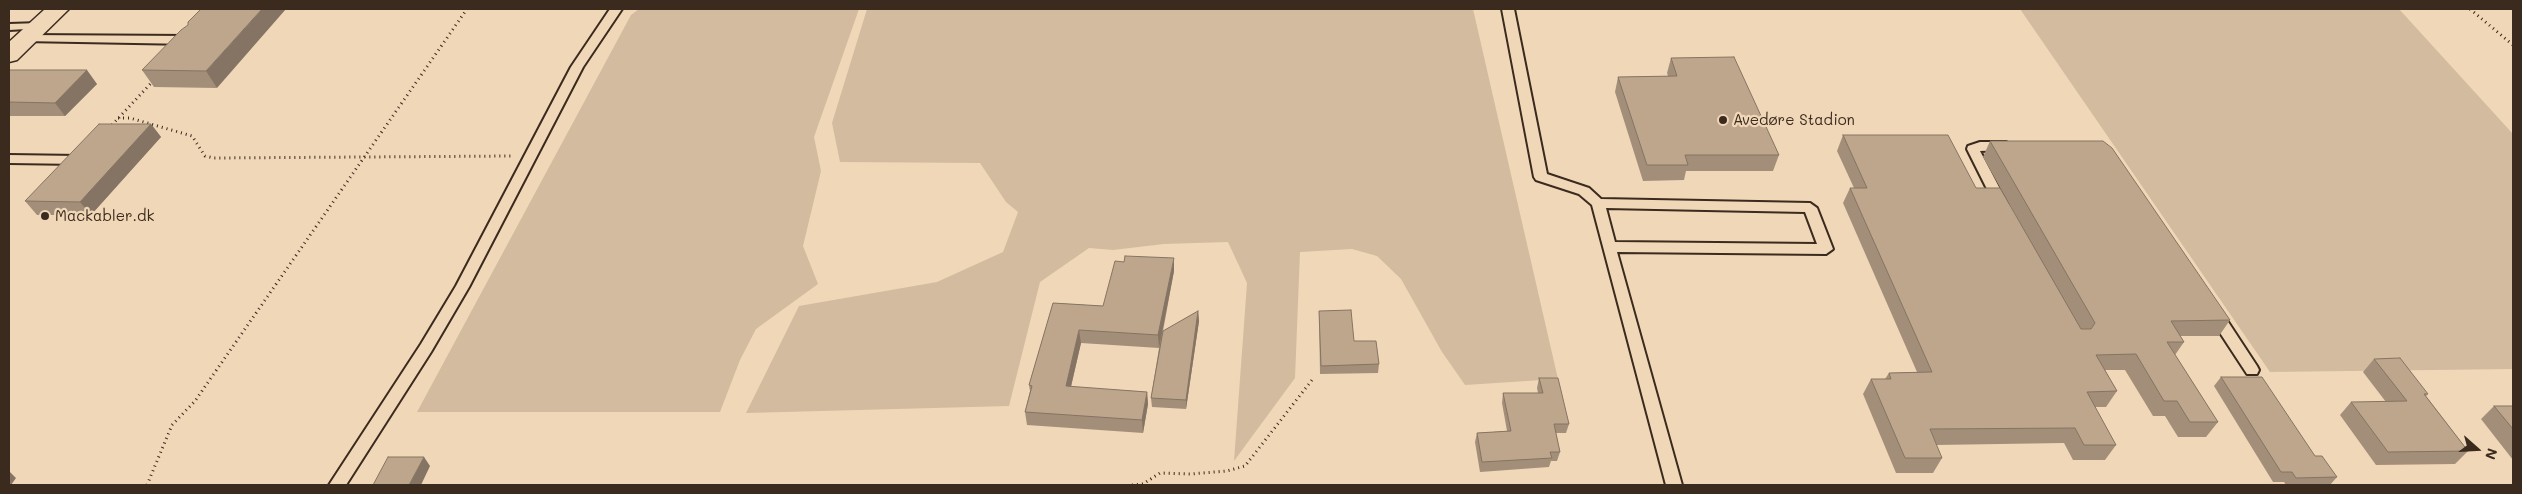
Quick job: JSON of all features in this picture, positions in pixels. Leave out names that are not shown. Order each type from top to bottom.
[{"type":"street","points":[[9,55],[25,31],[58,9]]},
{"type":"lane","points":[[336,485],[426,348],[462,287],[577,67],[616,9]]},
{"type":"lane","points":[[1508,9],[1542,178],[1584,190],[1598,203],[1674,485]]},
{"type":"lane","points":[[25,31],[192,40]]},
{"type":"lane","points":[[2009,218],[1973,149],[1980,146],[2018,146]]},
{"type":"lane","points":[[9,159],[79,160]]},
{"type":"lane","points":[[1598,203],[1810,208],[1826,249],[1609,247]]},
{"type":"lane","points":[[2206,299],[2252,370]]},
{"type":"path","points":[[146,485],[172,425],[195,401],[466,9]]},
{"type":"path","points":[[2470,9],[2513,45]]},
{"type":"path","points":[[112,125],[158,76]]},
{"type":"path","points":[[118,118],[130,118],[192,136],[205,156],[214,158],[531,155]]},
{"type":"path","points":[[1132,485],[1143,484],[1160,473],[1191,474],[1226,471],[1245,466],[1312,380]]},
{"type":"shaded area","points":[[639,9],[859,9],[814,137],[821,171],[803,246],[818,284],[756,329],[740,360],[720,412],[417,412],[631,15]]},
{"type":"shaded area","points":[[867,9],[1473,9],[1558,379],[1465,385],[1442,352],[1401,279],[1377,256],[1352,249],[1300,252],[1295,378],[1234,461],[1247,283],[1228,242],[1164,244],[1113,250],[1089,248],[1040,282],[1009,406],[746,413],[799,306],[937,282],[1003,252],[1018,212],[1006,202],[980,163],[840,162],[832,123]]},
{"type":"shaded area","points":[[2020,9],[2399,9],[2513,134],[2513,369],[2270,372]]},
{"type":"building","points":[[201,9],[262,9],[206,71],[142,70],[188,25],[188,22]]},
{"type":"building","points":[[1734,57],[1779,155],[1685,155],[1688,165],[1647,165],[1618,77],[1677,76],[1671,58]]},
{"type":"building","points":[[9,70],[87,70],[55,103],[9,102]]},
{"type":"building","points":[[99,124],[151,124],[80,202],[25,201]]},
{"type":"building","points":[[1843,135],[1948,135],[1976,188],[2000,188],[2081,329],[2091,329],[2095,323],[1990,141],[2103,141],[2112,148],[2230,320],[2171,321],[2184,342],[2167,342],[2218,422],[2190,422],[2177,401],[2164,401],[2136,354],[2096,355],[2117,391],[2087,392],[2116,445],[2084,445],[2075,428],[1930,429],[1942,458],[1905,458],[1871,379],[1891,379],[1889,373],[1932,372],[1850,188],[1867,188]]},
{"type":"building","points":[[1125,256],[1174,258],[1158,335],[1079,330],[1066,386],[1147,392],[1142,420],[1025,412],[1032,386],[1029,385],[1053,303],[1103,306],[1115,261],[1124,262]]},
{"type":"building","points":[[1351,310],[1354,341],[1376,341],[1379,364],[1321,366],[1319,311]]},
{"type":"building","points":[[1198,311],[1186,400],[1151,398],[1163,331]]},
{"type":"building","points":[[2400,358],[2428,394],[2424,394],[2468,451],[2388,452],[2351,402],[2407,401],[2374,359]]},
{"type":"building","points":[[2221,377],[2262,377],[2315,456],[2322,456],[2337,477],[2296,478],[2292,472],[2281,472]]},
{"type":"building","points":[[1539,378],[1558,378],[1569,424],[1554,424],[1560,452],[1550,452],[1552,458],[1482,462],[1477,433],[1511,431],[1503,393],[1543,393]]},
{"type":"building","points":[[2494,406],[2513,406],[2513,429]]},
{"type":"building","points":[[388,457],[424,457],[409,485],[373,485]]},
{"type":"place","name":"Avedøre Stadion","points":[[1723,120]]},
{"type":"place","name":"Mackabler.dk","points":[[45,216]]}]
